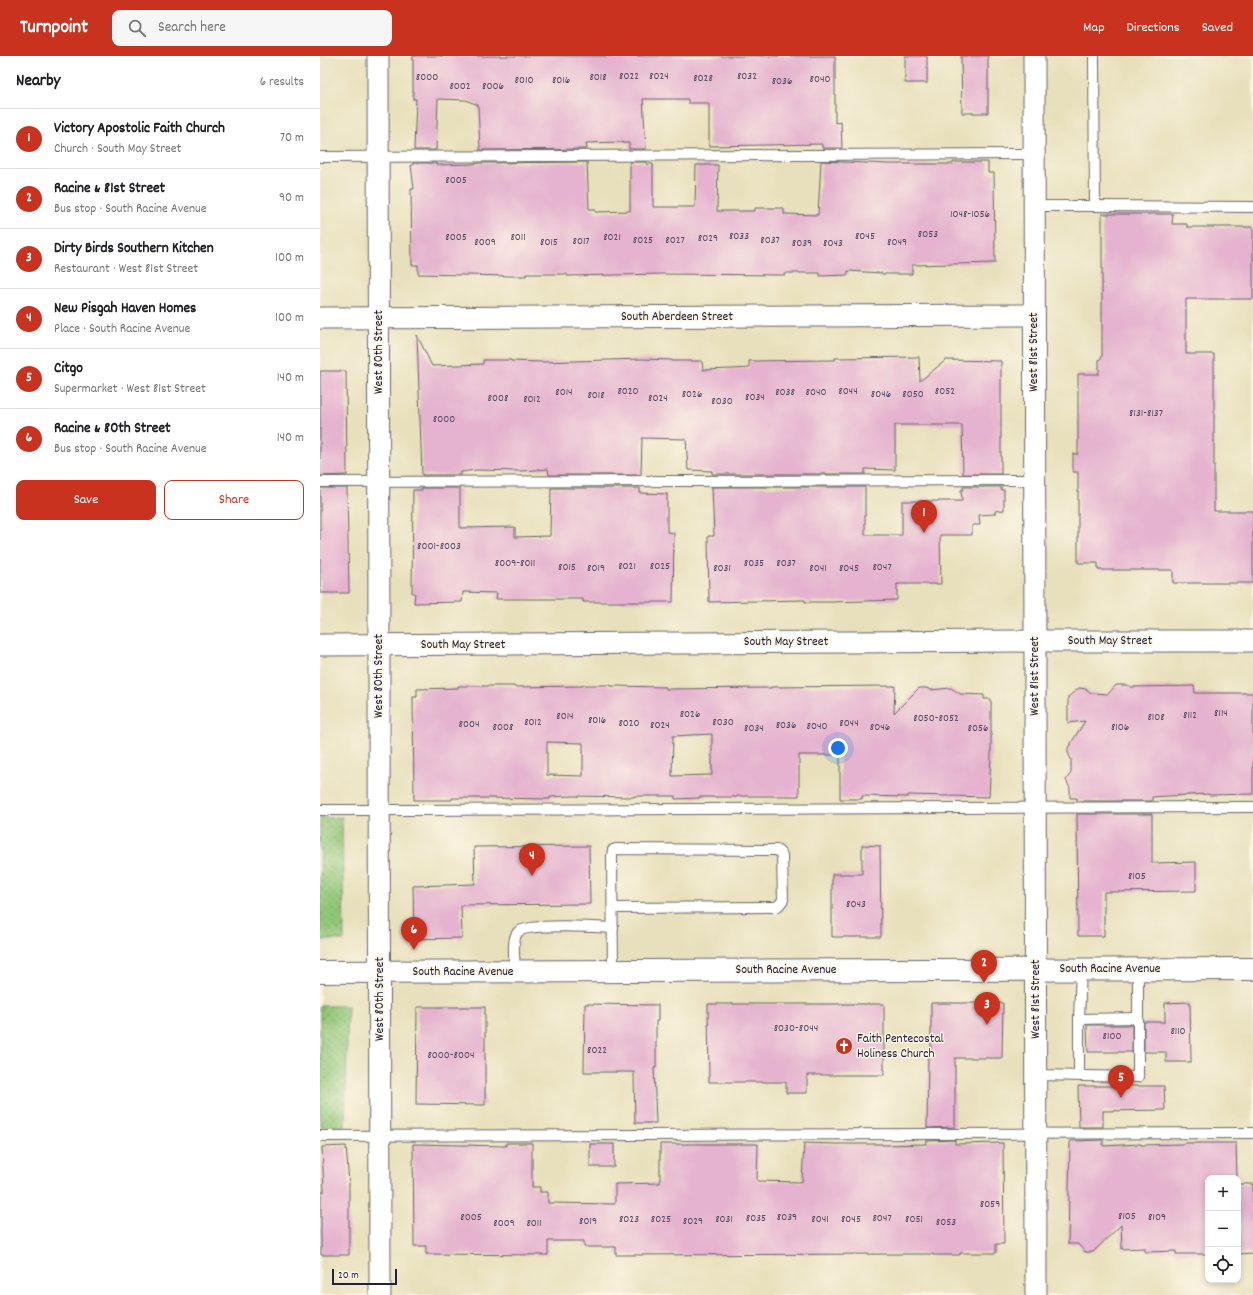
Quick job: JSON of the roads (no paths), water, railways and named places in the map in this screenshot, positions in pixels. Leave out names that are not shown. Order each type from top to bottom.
[{"type":"street","name":"West 80th Street","points":[[378,56],[380,1295]]},
{"type":"street","name":"West 81st Street","points":[[1034,56],[1036,1295]]},
{"type":"street","name":"South Aberdeen Street","points":[[320,318],[1034,315]]},
{"type":"street","name":"South May Street","points":[[320,645],[1253,641]]},
{"type":"street","name":"South Racine Avenue","points":[[320,972],[1253,969]]},
{"type":"lane","points":[[1094,56],[1094,206]]},
{"type":"lane","points":[[320,156],[1034,154]]},
{"type":"lane","points":[[1034,206],[1253,207]]},
{"type":"lane","points":[[320,482],[1035,480]]},
{"type":"lane","points":[[320,810],[1253,807]]},
{"type":"lane","points":[[613,908],[776,907],[783,900],[782,855],[777,850],[613,850],[612,852],[613,971]]},
{"type":"lane","points":[[515,972],[514,942],[518,933],[524,929],[566,927],[613,928]]},
{"type":"lane","points":[[1079,1076],[1081,969]]},
{"type":"lane","points":[[1036,1075],[1138,1077],[1138,969]]},
{"type":"lane","points":[[1079,1019],[1138,1018]]},
{"type":"lane","points":[[320,1136],[1253,1133]]},
{"type":"place","name":"Victory Apostolic Faith Church","points":[[924,533]]},
{"type":"place","name":"New Pisgah Haven Homes","points":[[532,876]]},
{"type":"place","name":"Racine & 80th Street","points":[[414,950]]},
{"type":"place","name":"Racine & 81st Street","points":[[984,983]]},
{"type":"place","name":"Dirty Birds Southern Kitchen","points":[[987,1025]]},
{"type":"place","name":"Faith Pentecostal Holiness Church","points":[[844,1046]]},
{"type":"place","name":"Citgo","points":[[1121,1098]]}]
